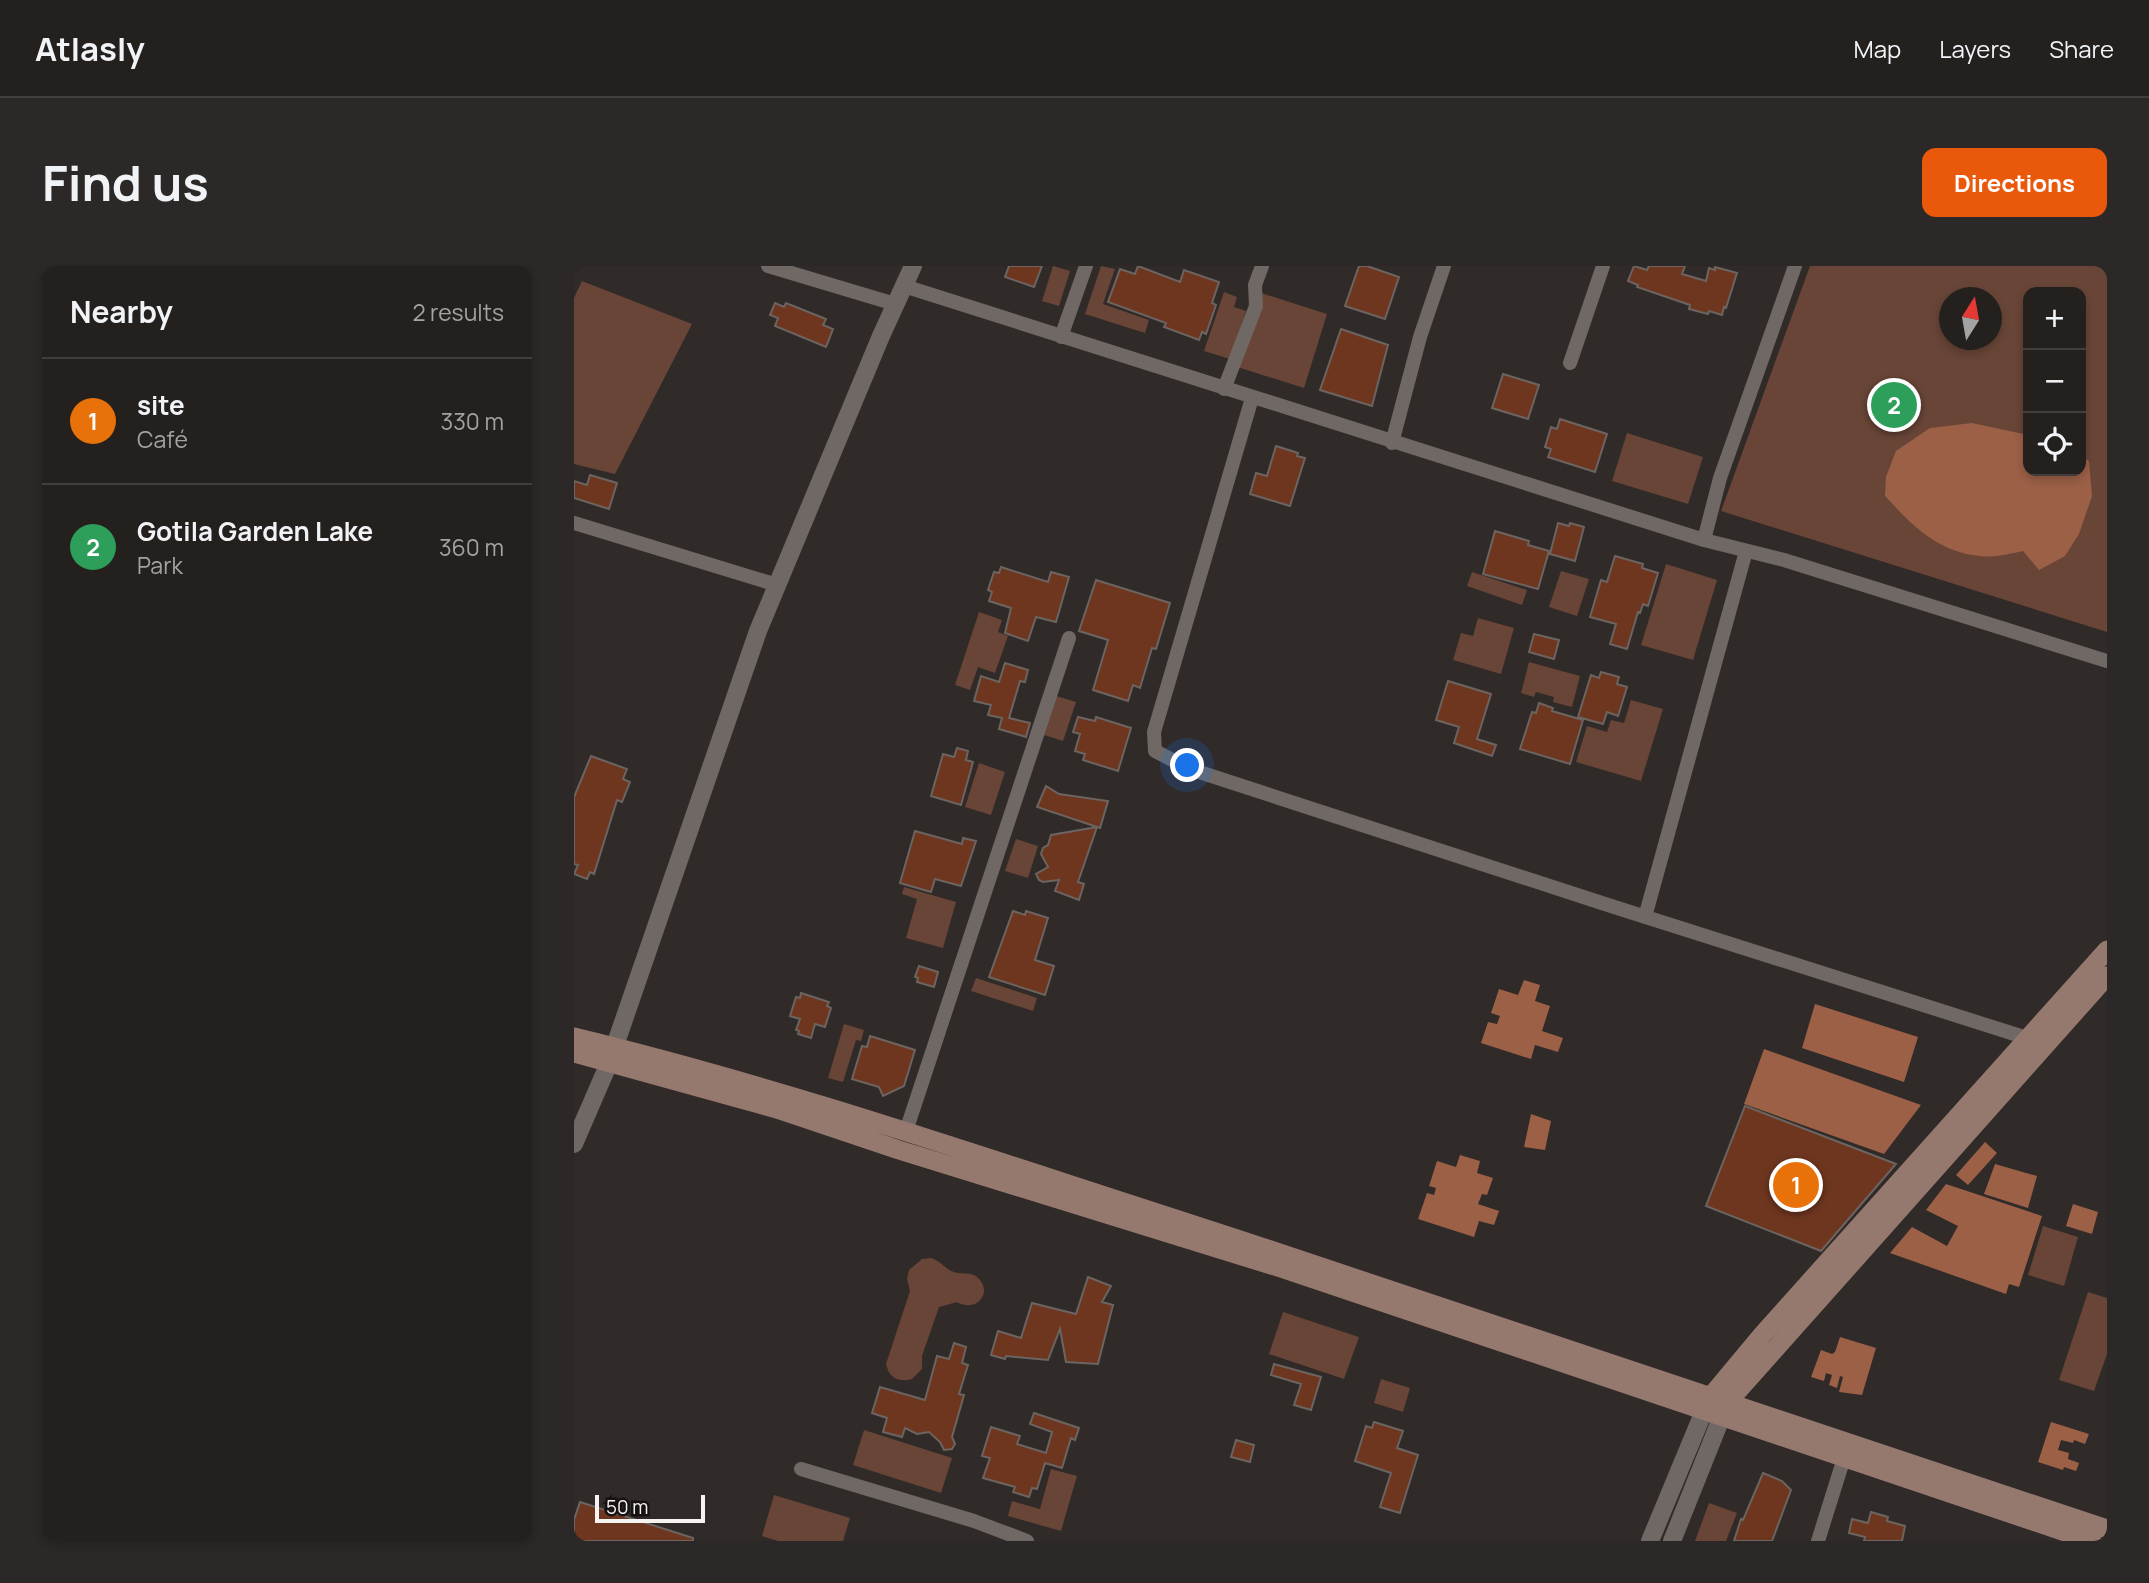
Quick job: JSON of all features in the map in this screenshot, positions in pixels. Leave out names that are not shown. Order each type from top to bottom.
[{"type":"main road","points":[[1717,1406],[1762,1335],[2107,950]]},
{"type":"main road","points":[[1717,1406],[2107,976]]},
{"type":"main road","points":[[574,1037],[612,1055],[900,1150],[2107,1528]]},
{"type":"main road","points":[[574,1053],[612,1055],[761,1087],[906,1131],[1717,1406],[1844,1458],[2092,1541]]},
{"type":"street","points":[[768,266],[895,304]]},
{"type":"street","points":[[574,1144],[612,1055],[733,701],[777,585],[913,266]]},
{"type":"street","points":[[1061,337],[1086,266]]},
{"type":"street","points":[[1224,389],[1256,306],[1255,285],[1262,266]]},
{"type":"street","points":[[1392,443],[1420,337],[1444,266]]},
{"type":"street","points":[[1570,363],[1603,266]]},
{"type":"street","points":[[1704,540],[1720,478],[1790,267]]},
{"type":"street","points":[[904,286],[1392,443],[1704,540],[1784,560],[2107,661]]},
{"type":"street","points":[[1252,398],[1154,732],[1155,751],[1190,769],[2027,1038]]},
{"type":"street","points":[[574,523],[777,585]]},
{"type":"street","points":[[1645,917],[1745,551]]},
{"type":"street","points":[[906,1131],[1069,638]]},
{"type":"street","points":[[1650,1541],[1717,1406]]},
{"type":"street","points":[[1672,1541],[1717,1406]]},
{"type":"street","points":[[1818,1541],[1844,1458]]},
{"type":"street","points":[[802,1469],[974,1521],[1027,1541]]},
{"type":"shaded area","points":[[1053,266],[1070,271],[1059,306],[1042,301]]},
{"type":"shaded area","points":[[1101,266],[1115,269],[1103,304],[1149,320],[1145,333],[1085,314]]},
{"type":"shaded area","points":[[1810,266],[2107,266],[2107,632],[1721,511]]},
{"type":"shaded area","points":[[582,281],[692,324],[615,474],[574,464],[574,298]]},
{"type":"shaded area","points":[[1224,292],[1237,297],[1234,307],[1246,311],[1230,359],[1204,351]]},
{"type":"shaded area","points":[[1258,292],[1327,314],[1304,388],[1234,366]]},
{"type":"shaded area","points":[[1972,423],[2023,434],[2023,476],[2086,476],[2086,459],[2089,461],[2092,496],[2079,534],[2065,556],[2039,570],[2023,551],[1984,556],[1964,553],[1938,543],[1905,517],[1885,496],[1886,477],[1896,451],[1930,428]]},
{"type":"shaded area","points":[[1627,433],[1703,457],[1688,504],[1612,481]]},
{"type":"shaded area","points":[[1666,564],[1717,580],[1693,660],[1641,645]]},
{"type":"shaded area","points":[[1561,571],[1589,579],[1577,616],[1549,607]]},
{"type":"shaded area","points":[[1472,572],[1527,590],[1522,605],[1467,586]]},
{"type":"shaded area","points":[[979,612],[1002,620],[998,632],[1008,636],[995,673],[978,667],[970,690],[955,685]]},
{"type":"shaded area","points":[[1478,618],[1514,628],[1501,674],[1453,660],[1461,633],[1473,636]]},
{"type":"shaded area","points":[[1529,662],[1580,676],[1572,707],[1553,702],[1554,697],[1536,692],[1534,697],[1521,693]]},
{"type":"shaded area","points":[[1056,696],[1076,702],[1063,741],[1044,735]]},
{"type":"shaded area","points":[[1631,700],[1663,709],[1641,781],[1576,762],[1587,726],[1607,732],[1611,720],[1624,723]]},
{"type":"shaded area","points":[[979,763],[1005,772],[991,815],[965,807]]},
{"type":"shaded area","points":[[1016,839],[1038,846],[1028,878],[1005,871]]},
{"type":"shaded area","points":[[904,887],[956,902],[943,948],[906,938],[917,899],[902,894]]},
{"type":"shaded area","points":[[976,978],[1037,998],[1033,1011],[971,991]]},
{"type":"shaded area","points":[[1524,980],[1540,985],[1535,1001],[1550,1006],[1542,1031],[1563,1038],[1558,1052],[1535,1045],[1531,1059],[1481,1043],[1488,1022],[1497,1024],[1500,1016],[1491,1013],[1499,989],[1518,995]]},
{"type":"shaded area","points":[[1815,1004],[1918,1037],[1904,1082],[1802,1048]]},
{"type":"shaded area","points":[[844,1024],[864,1030],[861,1041],[856,1040],[843,1082],[828,1078]]},
{"type":"shaded area","points":[[1764,1049],[1921,1105],[1884,1154],[1744,1104]]},
{"type":"shaded area","points":[[1531,1114],[1551,1121],[1545,1150],[1524,1147]]},
{"type":"shaded area","points":[[1985,1142],[1997,1153],[1968,1185],[1956,1175]]},
{"type":"shaded area","points":[[1460,1155],[1480,1161],[1477,1173],[1493,1178],[1487,1195],[1482,1194],[1478,1204],[1499,1211],[1494,1225],[1479,1221],[1474,1237],[1418,1219],[1427,1193],[1434,1195],[1436,1188],[1429,1186],[1437,1161],[1456,1167]]},
{"type":"shaded area","points":[[1995,1164],[2037,1176],[2028,1208],[1984,1194]]},
{"type":"shaded area","points":[[1946,1184],[2042,1216],[2019,1287],[2009,1284],[2006,1294],[1890,1253],[1912,1227],[1947,1246],[1958,1226],[1926,1210]]},
{"type":"shaded area","points":[[2073,1204],[2098,1212],[2092,1234],[2066,1226]]},
{"type":"shaded area","points":[[2043,1226],[2078,1237],[2064,1286],[2028,1275]]},
{"type":"shaded area","points":[[931,1258],[954,1272],[977,1277],[983,1285],[983,1296],[976,1304],[964,1305],[957,1302],[939,1307],[922,1356],[922,1369],[912,1379],[899,1380],[892,1376],[886,1364],[910,1291],[907,1279],[909,1270],[922,1259]]},
{"type":"shaded area","points":[[2088,1292],[2107,1298],[2107,1354],[2094,1391],[2059,1380]]},
{"type":"shaded area","points":[[1283,1312],[1359,1337],[1344,1379],[1269,1354]]},
{"type":"shaded area","points":[[1840,1337],[1876,1348],[1862,1395],[1839,1392],[1843,1377],[1840,1376],[1837,1388],[1829,1385],[1832,1375],[1826,1373],[1824,1381],[1811,1377],[1821,1350],[1832,1354],[1835,1352]]},
{"type":"shaded area","points":[[1381,1379],[1410,1388],[1403,1412],[1374,1403]]},
{"type":"shaded area","points":[[2051,1422],[2089,1434],[2085,1444],[2074,1440],[2073,1443],[2061,1440],[2058,1450],[2069,1453],[2068,1459],[2079,1463],[2076,1471],[2038,1462]]},
{"type":"shaded area","points":[[864,1430],[952,1458],[941,1493],[853,1465]]},
{"type":"shaded area","points":[[1051,1469],[1077,1476],[1061,1531],[1008,1516],[1012,1501],[1040,1509]]},
{"type":"shaded area","points":[[774,1495],[850,1518],[843,1541],[778,1541],[762,1536]]},
{"type":"shaded area","points":[[1709,1503],[1737,1513],[1726,1541],[1695,1541]]},
{"type":"building","points":[[1009,266],[1042,266],[1034,287],[1005,277]]},
{"type":"building","points":[[1138,266],[1180,282],[1184,270],[1219,282],[1212,303],[1216,305],[1206,334],[1202,332],[1199,340],[1164,327],[1166,323],[1108,302],[1120,269],[1135,274]]},
{"type":"building","points":[[1359,266],[1367,266],[1399,277],[1385,319],[1345,306]]},
{"type":"building","points":[[1634,266],[1647,270],[1649,266],[1685,266],[1682,274],[1706,281],[1709,268],[1737,273],[1722,315],[1689,309],[1690,305],[1637,287],[1638,285],[1628,281]]},
{"type":"building","points":[[775,303],[784,307],[786,303],[826,319],[823,325],[833,329],[826,347],[775,326],[778,318],[770,315]]},
{"type":"building","points":[[1341,329],[1388,345],[1372,406],[1320,390]]},
{"type":"building","points":[[1503,374],[1539,385],[1528,419],[1492,408]]},
{"type":"building","points":[[1560,419],[1607,434],[1595,472],[1548,457],[1551,449],[1545,447],[1551,427],[1557,429]]},
{"type":"building","points":[[1276,446],[1305,458],[1290,506],[1250,494],[1256,473],[1267,476]]},
{"type":"building","points":[[590,475],[617,483],[609,509],[574,498],[574,481],[587,485]]},
{"type":"building","points":[[1558,523],[1584,527],[1575,561],[1550,554]]},
{"type":"building","points":[[1495,531],[1529,541],[1528,545],[1549,551],[1538,589],[1483,574]]},
{"type":"building","points":[[1615,556],[1643,564],[1642,568],[1658,573],[1648,606],[1643,604],[1640,613],[1638,612],[1627,649],[1610,644],[1616,624],[1590,617],[1601,580],[1607,582]]},
{"type":"building","points":[[1001,567],[1048,582],[1051,572],[1069,577],[1056,622],[1036,617],[1028,641],[1005,633],[1011,608],[989,601],[992,592],[988,590],[994,572],[999,573]]},
{"type":"building","points":[[1096,580],[1170,603],[1156,649],[1152,648],[1140,688],[1133,685],[1128,701],[1093,690],[1108,640],[1079,631]]},
{"type":"building","points":[[1534,634],[1559,640],[1554,659],[1529,652]]},
{"type":"building","points":[[1005,663],[1028,670],[1025,682],[1020,681],[1009,718],[1030,723],[1026,737],[999,729],[1002,718],[988,715],[991,705],[974,701],[981,676],[999,682]]},
{"type":"building","points":[[1601,672],[1619,677],[1617,684],[1627,687],[1618,716],[1607,712],[1603,724],[1578,717],[1591,675],[1599,678]]},
{"type":"building","points":[[1448,681],[1491,694],[1477,739],[1496,745],[1492,756],[1454,743],[1459,727],[1436,720]]},
{"type":"building","points":[[1539,703],[1553,708],[1552,711],[1583,720],[1570,764],[1520,749],[1532,712],[1536,713]]},
{"type":"building","points":[[1078,717],[1095,721],[1096,717],[1131,728],[1118,771],[1083,760],[1085,754],[1075,751],[1080,734],[1073,732]]},
{"type":"building","points":[[957,748],[968,751],[966,760],[973,762],[961,805],[931,796],[943,754],[954,757]]},
{"type":"building","points":[[591,756],[627,769],[623,779],[630,782],[622,802],[617,800],[594,874],[590,872],[587,879],[574,874],[578,865],[574,864],[574,797]]},
{"type":"building","points":[[1046,786],[1059,794],[1108,801],[1100,828],[1037,807]]},
{"type":"building","points":[[1097,827],[1078,882],[1084,884],[1079,900],[1055,891],[1059,880],[1039,880],[1036,874],[1048,867],[1041,854],[1051,835]]},
{"type":"building","points":[[915,831],[962,844],[963,838],[976,841],[961,886],[935,879],[931,892],[900,883]]},
{"type":"building","points":[[1013,911],[1025,915],[1026,911],[1048,918],[1035,960],[1054,966],[1045,995],[989,977]]},
{"type":"building","points":[[919,966],[938,972],[934,987],[917,982],[918,978],[915,977]]},
{"type":"building","points":[[801,993],[829,1002],[827,1006],[831,1008],[825,1027],[815,1024],[811,1038],[798,1034],[799,1031],[796,1030],[800,1019],[790,1016],[796,997],[800,998]]},
{"type":"building","points":[[870,1036],[915,1050],[904,1086],[883,1096],[879,1087],[852,1079],[862,1046],[867,1047]]},
{"type":"building","points":[[1745,1106],[1896,1164],[1821,1251],[1706,1206]]},
{"type":"building","points":[[1088,1277],[1111,1286],[1102,1302],[1113,1305],[1098,1364],[1066,1362],[1060,1329],[1048,1360],[1006,1356],[1005,1359],[991,1355],[998,1331],[1021,1338],[1032,1303],[1076,1314]]},
{"type":"building","points":[[954,1343],[966,1347],[962,1363],[968,1365],[959,1394],[964,1395],[952,1437],[955,1444],[952,1449],[944,1450],[929,1432],[917,1434],[905,1428],[902,1437],[883,1432],[887,1418],[872,1413],[880,1387],[925,1400],[937,1356],[949,1359]]},
{"type":"building","points":[[1274,1364],[1321,1377],[1311,1410],[1294,1405],[1301,1384],[1271,1375]]},
{"type":"building","points":[[1034,1413],[1079,1428],[1075,1440],[1071,1438],[1062,1468],[1045,1463],[1037,1489],[1032,1488],[1029,1497],[1013,1492],[1015,1487],[983,1478],[990,1458],[982,1456],[991,1427],[1020,1436],[1017,1444],[1046,1453],[1052,1432],[1030,1424]]},
{"type":"building","points":[[1374,1422],[1403,1431],[1397,1448],[1418,1455],[1400,1513],[1380,1507],[1391,1473],[1355,1461],[1366,1426],[1372,1428]]},
{"type":"building","points":[[1236,1440],[1254,1445],[1250,1462],[1231,1457]]},
{"type":"building","points":[[1763,1473],[1782,1481],[1791,1490],[1772,1541],[1734,1541],[1741,1519],[1743,1520]]},
{"type":"building","points":[[580,1502],[693,1538],[693,1541],[574,1541],[574,1520]]},
{"type":"building","points":[[1871,1512],[1888,1517],[1887,1521],[1905,1526],[1902,1541],[1864,1541],[1865,1537],[1849,1533],[1852,1519],[1868,1523]]},
{"type":"place","name":"Gotila Garden Lake","points":[[1894,405]]},
{"type":"place","name":"site","points":[[1796,1185]]}]
